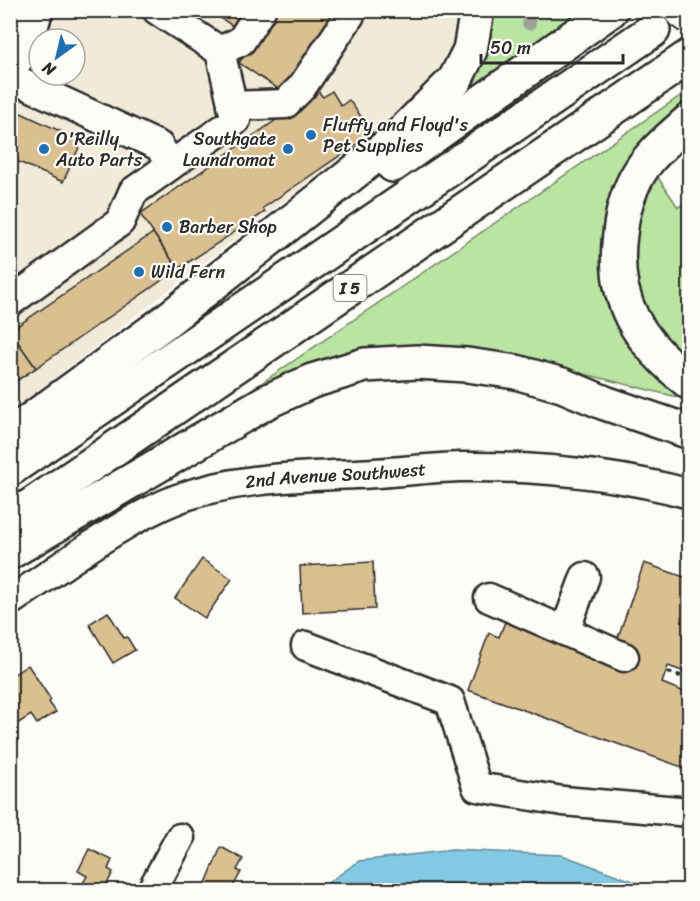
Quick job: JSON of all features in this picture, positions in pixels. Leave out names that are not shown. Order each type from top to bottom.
[{"type":"main road","points":[[10,435],[162,324],[395,140],[455,80],[470,50],[477,10]]},
{"type":"main road","points":[[162,324],[198,307],[611,10]]},
{"type":"main road","points":[[680,10],[690,17]]},
{"type":"main road","name":"I 5","points":[[10,469],[653,30]]},
{"type":"main road","name":"I 5","points":[[10,520],[690,56]]},
{"type":"main road","points":[[690,120],[639,173],[622,214],[617,254],[621,294],[638,330],[661,360],[690,383]]},
{"type":"main road","points":[[10,552],[266,402],[312,381],[365,365],[417,362],[516,372],[562,385],[605,403],[690,432]]},
{"type":"street","points":[[10,51],[16,37],[17,10]]},
{"type":"street","points":[[10,71],[19,61],[34,27],[38,10]]},
{"type":"street","points":[[10,302],[120,222],[133,192],[236,120],[220,51],[158,10]]},
{"type":"street","points":[[220,51],[241,41],[261,10]]},
{"type":"street","points":[[232,105],[285,104],[302,87],[350,15],[351,10]]},
{"type":"street","points":[[10,77],[159,146],[171,165]]},
{"type":"street","name":"2nd Avenue Southwest","points":[[10,601],[113,532],[175,500],[195,493],[266,479],[459,467],[516,469],[612,478],[690,494]]},
{"type":"street","points":[[565,631],[585,577]]},
{"type":"street","points":[[489,598],[624,657]]},
{"type":"street","points":[[306,646],[450,700],[477,787],[563,801],[690,812]]},
{"type":"street","points":[[152,891],[180,837]]},
{"type":"path","points":[[668,672],[690,679]]},
{"type":"shaded area","points":[[11,11],[458,11],[459,24],[446,62],[373,133],[11,412]]},
{"type":"green space","points":[[493,11],[585,11],[457,104],[484,57]]},
{"type":"green space","points":[[689,90],[689,102],[638,150],[604,247],[689,395],[689,400],[516,357],[436,345],[390,348],[244,395]]},
{"type":"green space","points":[[657,176],[678,207],[689,202],[689,363],[652,323],[637,284],[633,266],[639,206]]},
{"type":"water","points":[[452,850],[562,855],[657,890],[318,890],[359,861]]},
{"type":"building","points":[[208,10],[248,10],[236,28]]},
{"type":"building","points":[[274,10],[331,10],[338,15],[286,94],[239,63]]},
{"type":"building","points":[[318,91],[323,97],[332,91],[341,106],[349,100],[373,133],[263,208],[265,212],[178,269],[140,214]]},
{"type":"building","name":"O'Reilly Auto Parts","points":[[10,108],[82,141],[63,182],[10,158]]},
{"type":"building","points":[[153,233],[178,269],[36,368],[10,331]]},
{"type":"building","points":[[10,331],[36,368],[10,385]]},
{"type":"building","points":[[202,559],[232,579],[205,618],[175,598]]},
{"type":"building","points":[[373,562],[375,609],[302,613],[300,566]]},
{"type":"building","points":[[644,563],[690,579],[690,659],[685,672],[668,666],[662,683],[690,694],[690,770],[468,690],[489,633],[499,637],[505,622],[621,664],[615,646]]},
{"type":"building","points":[[108,612],[124,638],[127,637],[135,650],[113,663],[89,624]]},
{"type":"building","points":[[28,665],[51,700],[49,702],[56,712],[37,724],[31,715],[17,724],[10,716],[10,677]]},
{"type":"building","points":[[221,847],[243,859],[237,870],[241,872],[233,887],[241,890],[203,890]]},
{"type":"building","points":[[89,849],[112,860],[108,869],[113,872],[104,890],[84,890],[87,885],[83,883],[87,876],[78,871]]},
{"type":"place","name":"Fluffy and Floyd's Pet Supplies","points":[[311,135]]},
{"type":"place","name":"O'Reilly Auto Parts","points":[[44,149]]},
{"type":"place","name":"Southgate Laundromat","points":[[288,149]]},
{"type":"place","name":"Barber Shop","points":[[167,227]]},
{"type":"place","name":"Wild Fern","points":[[139,272]]}]
